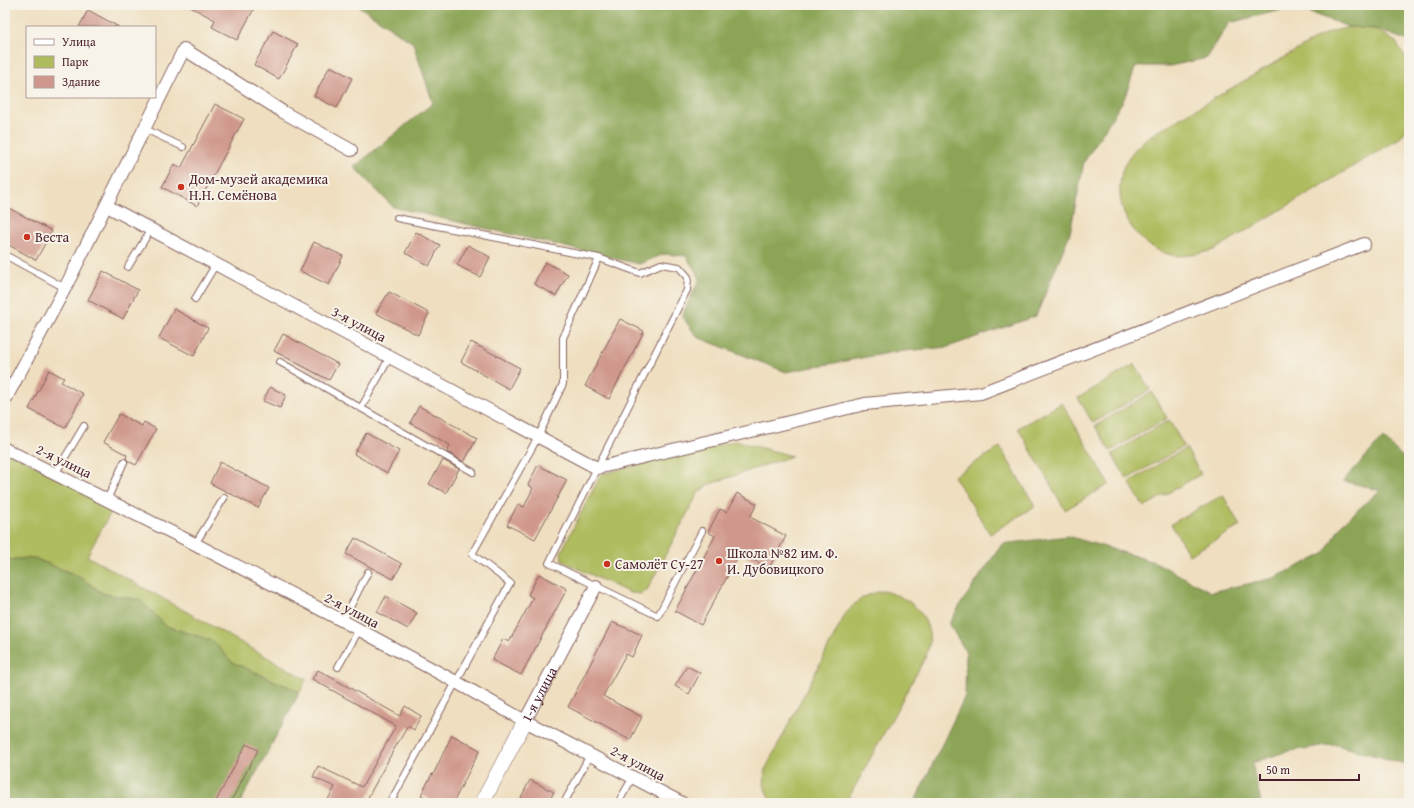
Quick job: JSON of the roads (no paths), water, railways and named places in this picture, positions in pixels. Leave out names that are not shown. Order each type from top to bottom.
[{"type":"street","points":[[5,400],[107,206],[184,49],[282,112],[351,150]]},
{"type":"street","name":"3-я улица","points":[[107,206],[597,468]]},
{"type":"street","points":[[597,468],[865,404],[981,393],[1364,244]]},
{"type":"street","name":"2-я улица","points":[[5,449],[195,544],[343,621],[456,682],[525,722],[682,803]]},
{"type":"street","name":"1-я улица","points":[[482,803],[596,586]]},
{"type":"lane","points":[[144,130],[183,146]]},
{"type":"lane","points":[[397,218],[599,258],[640,272],[661,264],[679,267],[688,277],[687,290],[549,563],[658,616],[702,531]]},
{"type":"lane","points":[[128,267],[151,229]]},
{"type":"lane","points":[[5,255],[65,288]]},
{"type":"lane","points":[[390,803],[510,583],[472,554],[538,437],[563,384],[563,338],[599,258]]},
{"type":"lane","points":[[196,299],[216,264]]},
{"type":"lane","points":[[361,408],[390,357]]},
{"type":"lane","points":[[280,362],[473,472]]},
{"type":"lane","points":[[55,474],[84,426]]},
{"type":"lane","points":[[107,500],[124,462]]},
{"type":"lane","points":[[195,544],[224,498]]},
{"type":"lane","points":[[343,621],[368,572]]},
{"type":"lane","points":[[338,666],[359,630]]},
{"type":"lane","points":[[564,803],[590,755]]},
{"type":"lane","points":[[618,803],[632,777]]},
{"type":"place","name":"Дом-музей академика Н.Н. Семёнова","points":[[181,187]]},
{"type":"place","name":"Веста","points":[[27,237]]},
{"type":"place","name":"Школа №82 им. Ф. И. Дубовицкого","points":[[719,561]]},
{"type":"place","name":"Самолёт Су-27","points":[[607,564]]}]
